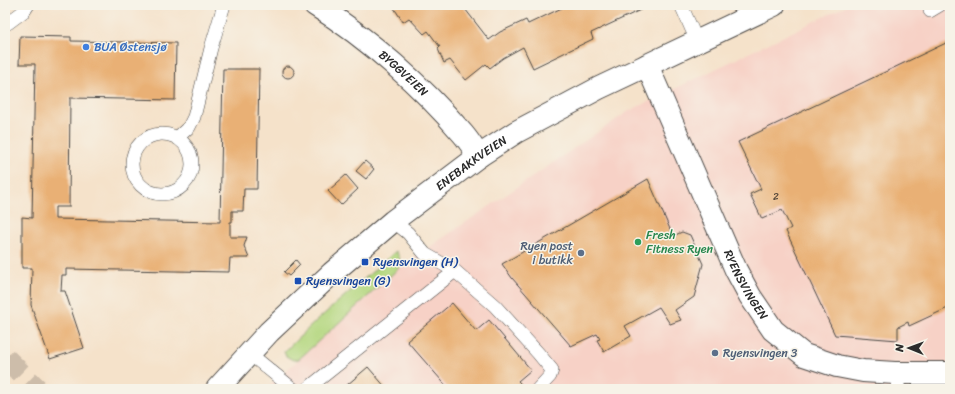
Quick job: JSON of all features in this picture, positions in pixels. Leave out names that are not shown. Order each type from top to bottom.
[{"type":"street","name":"BYGGVEIEN","points":[[315,5],[358,35],[387,58],[416,85],[463,134],[479,156]]},
{"type":"street","name":"ENEBAKKVEIEN","points":[[217,389],[249,353],[302,300],[357,251],[393,221],[479,156],[516,132],[552,113],[647,65],[774,5]]},
{"type":"street","name":"RYENSVINGEN","points":[[647,65],[736,270],[750,296],[773,330],[804,355],[838,366],[863,371],[897,381],[950,373]]},
{"type":"lane","points":[[8,23],[28,5]]},
{"type":"lane","points":[[177,138],[189,127],[194,117],[211,48],[224,5]]},
{"type":"lane","points":[[680,5],[697,41]]},
{"type":"lane","points":[[154,135],[168,135],[177,138],[190,152],[192,162],[188,180],[182,187],[165,195],[146,191],[139,185],[134,177],[132,158],[136,149],[142,142],[154,135]]},
{"type":"lane","points":[[393,221],[408,233],[425,254],[455,271],[495,306],[538,353],[552,370],[550,376],[538,389]]},
{"type":"lane","points":[[307,389],[455,271]]},
{"type":"lane","points":[[249,353],[293,389]]},
{"type":"shaded area","points":[[848,5],[950,5],[950,389],[266,389],[399,268],[629,111]]},
{"type":"green space","points":[[396,251],[400,260],[399,268],[299,359],[293,360],[286,356],[284,352],[315,322]]},
{"type":"green space","points":[[243,387],[261,387],[263,389],[236,389]]},
{"type":"building","points":[[397,5],[462,5],[489,40],[500,32],[526,20],[528,24],[568,5],[651,5],[591,33],[593,39],[533,68],[523,47],[503,58],[490,68],[486,64],[466,80],[450,60],[444,63],[438,49],[440,47],[428,31],[424,34],[409,18],[403,22],[394,8]]},
{"type":"building","points":[[20,36],[71,37],[71,41],[176,43],[175,100],[70,98],[69,207],[55,207],[55,219],[220,222],[223,69],[259,69],[257,189],[244,189],[243,211],[232,211],[232,222],[230,222],[230,237],[247,237],[244,246],[249,258],[230,258],[229,272],[66,269],[66,275],[62,275],[61,291],[65,291],[84,348],[50,359],[31,305],[32,268],[22,268],[22,217],[32,218],[35,64],[19,64]]},
{"type":"building","points":[[946,43],[947,46],[950,45],[950,307],[909,326],[908,322],[898,327],[898,340],[835,335],[786,231],[791,228],[782,210],[762,219],[750,194],[761,189],[738,142]]},
{"type":"building","points":[[286,66],[290,66],[294,72],[290,78],[286,78],[282,74],[282,70]]},
{"type":"building","points":[[365,161],[374,169],[366,179],[356,171]]},
{"type":"building","points":[[346,175],[358,189],[341,205],[328,191]]},
{"type":"building","points":[[648,179],[673,236],[682,232],[690,235],[703,264],[694,297],[675,310],[681,320],[670,324],[659,307],[625,326],[631,336],[604,352],[597,340],[600,339],[597,334],[571,346],[512,278],[502,264]]},
{"type":"building","points":[[296,260],[300,265],[289,276],[284,272]]},
{"type":"building","points":[[452,303],[476,331],[489,320],[531,370],[518,381],[521,384],[515,389],[449,389],[407,341]]},
{"type":"building","points":[[368,367],[387,389],[350,389],[347,385]]},
{"type":"tunnel","points":[[5,358],[37,389]]},
{"type":"place","name":"BUA Østensjø","points":[[86,47]]},
{"type":"place","name":"Fresh Fitness Ryen","points":[[638,242]]},
{"type":"place","name":"Ryen post i butikk","points":[[581,253]]},
{"type":"place","name":"Ryensvingen (H)","points":[[365,262]]},
{"type":"place","name":"Ryensvingen (G)","points":[[298,281]]},
{"type":"place","name":"Ryensvingen 3","points":[[715,353]]}]
